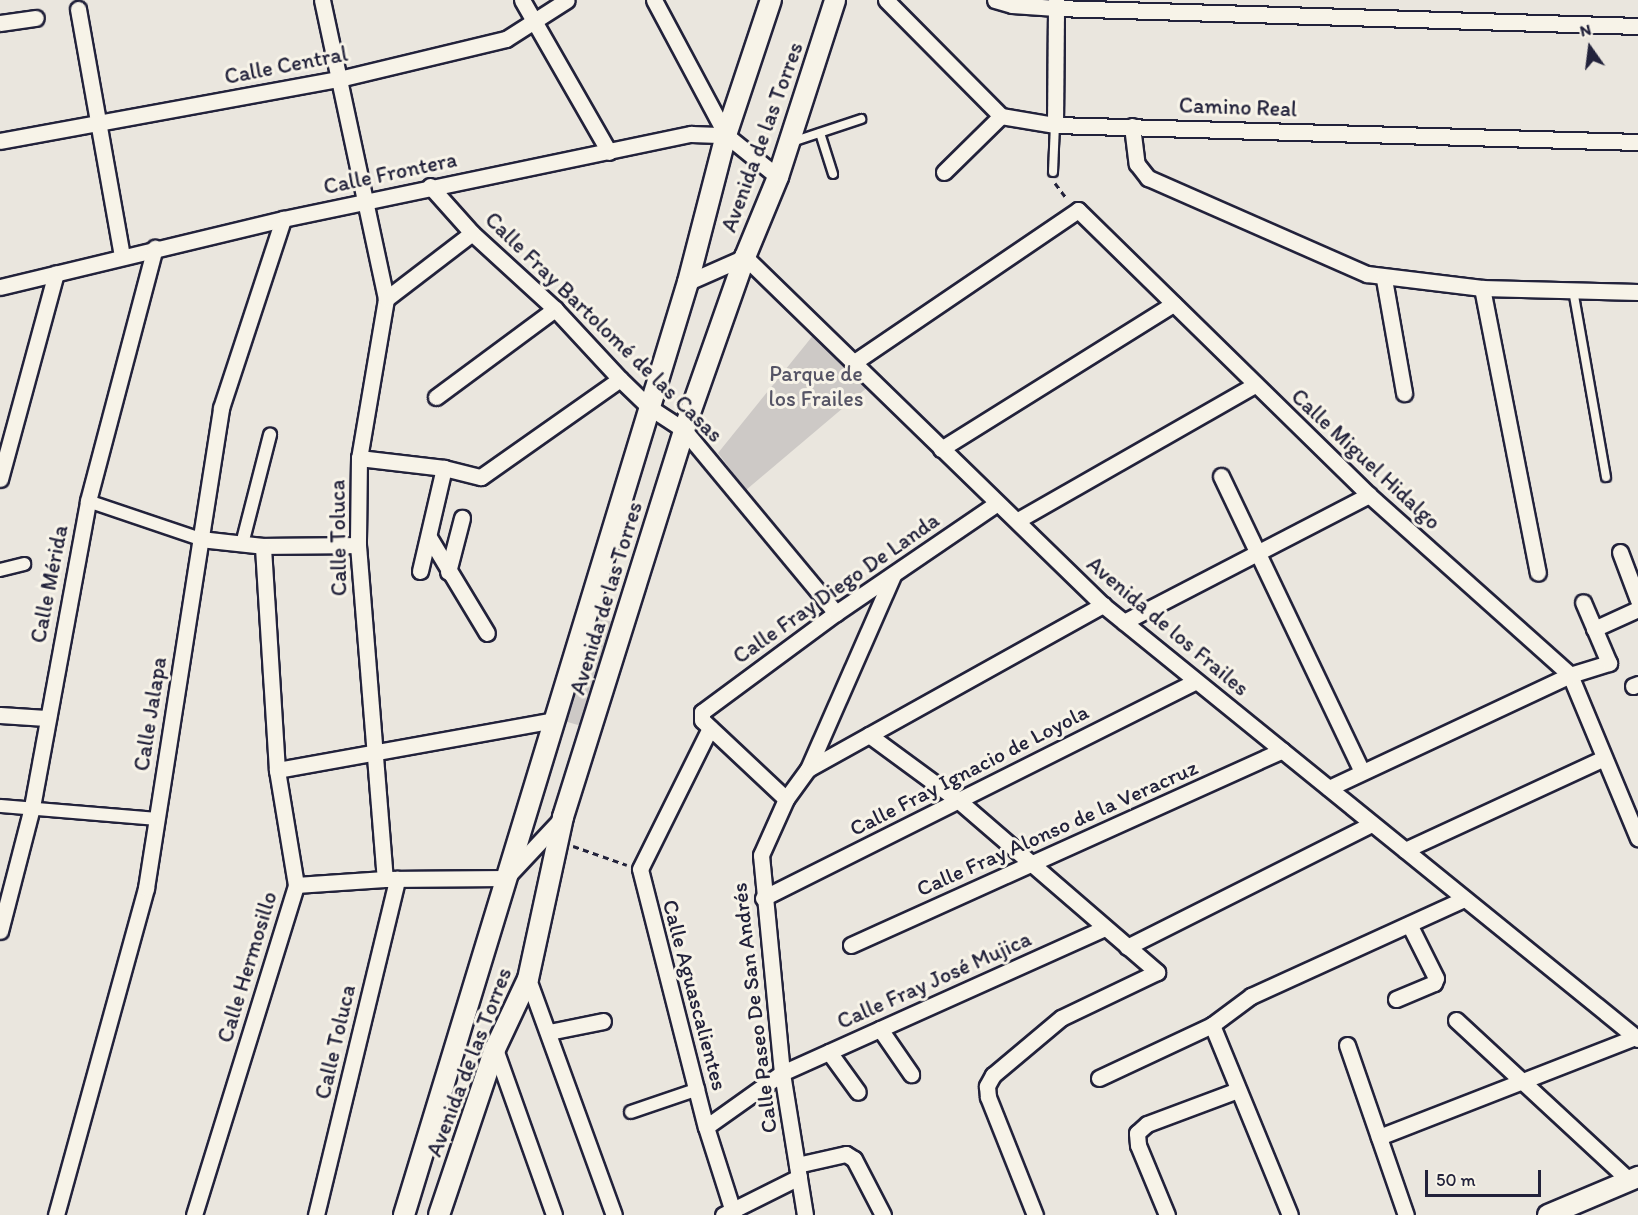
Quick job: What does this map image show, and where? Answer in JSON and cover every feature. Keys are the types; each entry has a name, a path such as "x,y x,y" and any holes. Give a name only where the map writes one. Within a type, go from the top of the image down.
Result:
{"street":[{"name":"Calle Toluca","path":"315,1215 391,879 372,752 358,545 359,458 386,299 322,0"},
{"path":"522,0 609,152"},
{"name":"Calle Central","path":"0,141 339,79 506,39 567,0"},
{"path":"654,0 726,135 778,177"},
{"name":"Avenida de las Torres","path":"404,1215 688,282 726,135 771,0"},
{"name":"Avenida de las Torres","path":"439,1215 495,1049 528,979 562,817 684,430 745,256 778,177 835,0"},
{"path":"886,0 1001,116 944,172"},
{"path":"995,0 1012,5 1056,4 1638,26"},
{"path":"1056,4 1056,126"},
{"path":"78,9 122,256"},
{"path":"0,23 36,18"},
{"name":"Camino Real","path":"1001,116 1056,126 1132,126 1638,142"},
{"path":"1132,126 1137,164 1148,178 1384,279 1482,288 1638,292"},
{"name":"Calle Frontera","path":"0,287 155,248 430,186 691,134 726,135"},
{"name":"Calle Fray Bartolomé de las Casas","path":"430,186 472,233 555,309 620,380 649,407 684,430 836,613"},
{"path":"853,363 1078,210"},
{"name":"Calle Miguel Hidalgo","path":"1078,210 1369,495 1570,675 1638,838"},
{"name":"Calle Jalapa","path":"56,1215 146,888 221,408 283,219"},
{"path":"386,299 472,233"},
{"name":"Calle Mérida","path":"0,931 32,807 46,718 88,501 155,248"},
{"path":"688,282 745,256"},
{"name":"Avenida de los Frailes","path":"745,256 996,504 1018,520 1103,605 1636,1038"},
{"path":"0,479 56,273"},
{"path":"1384,279 1404,393"},
{"path":"1482,288 1538,573"},
{"path":"941,449 1173,304"},
{"path":"436,397 555,309"},
{"path":"359,458 444,468 472,477 489,473 620,380"},
{"path":"1018,520 1255,385"},
{"path":"242,544 270,435"},
{"path":"420,571 444,468"},
{"path":"1221,476 1362,771"},
{"path":"1124,622 1260,555 1369,495"},
{"path":"88,501 200,539 263,546 358,545"},
{"name":"Calle Fray Diego De Landa","path":"710,728 702,720 702,712 836,613 996,504"},
{"path":"448,572 462,518"},
{"path":"429,537 448,572 487,633"},
{"name":"Calle Hermosillo","path":"194,1215 296,885 277,770 263,546"},
{"path":"1620,552 1638,600"},
{"path":"0,570 24,564"},
{"path":"808,769 893,575"},
{"path":"1329,788 1570,675 1609,663 1583,602"},
{"path":"808,769 1103,605"},
{"path":"1594,629 1638,609"},
{"name":"Calle Fray Ignacio de Loyola","path":"763,898 1196,681"},
{"path":"0,715 46,718"},
{"path":"277,770 554,720"},
{"path":"640,869 710,728 786,799"},
{"path":"869,735 959,801 1157,972 1061,1018 993,1075 987,1086 987,1096 1035,1215"},
{"name":"Calle Fray Alonso de la Veracruz","path":"851,945 1033,866 1282,750"},
{"path":"1405,850 1604,758"},
{"name":"Calle Paseo De San Andrés","path":"805,1215 782,1073 763,898 761,855 786,799 808,769"},
{"path":"0,806 157,819"},
{"path":"296,885 391,879 506,878 562,817"},
{"path":"1127,947 1372,824"},
{"name":"Calle Aguascalientes","path":"640,869 729,1213"},
{"path":"1099,1078 1212,1025 1251,996 1464,898"},
{"path":"1396,999 1436,978 1409,924"},
{"name":"Calle Fray José Mujica","path":"706,1127 782,1073 1105,928"},
{"path":"528,979 614,1215"},
{"path":"1456,1020 1634,1179 1548,1215"},
{"path":"549,1032 603,1021"},
{"path":"1212,1025 1290,1215"},
{"path":"880,1029 911,1074"},
{"path":"1379,1137 1636,1038"},
{"path":"1347,1045 1406,1215"},
{"path":"495,1049 554,1215"},
{"path":"829,1052 858,1092"},
{"path":"631,1112 698,1089"},
{"path":"1167,1215 1138,1145 1137,1133 1147,1124 1238,1090"},
{"path":"729,1213 798,1171 846,1154 854,1160 884,1215"}],"lane":[{"path":"788,143 861,119"},
{"path":"1053,172 1056,126"},
{"path":"820,133 833,174"},
{"path":"1573,290 1606,477"}],"path":[{"path":"1053,172 1060,193 1078,210"},
{"path":"558,841 640,869"}],"green space":[{"name":"Parque de los Frailes","path":"815,333 869,386 746,490 718,453"},
{"path":"586,615 628,626 599,731 557,719"}]}
